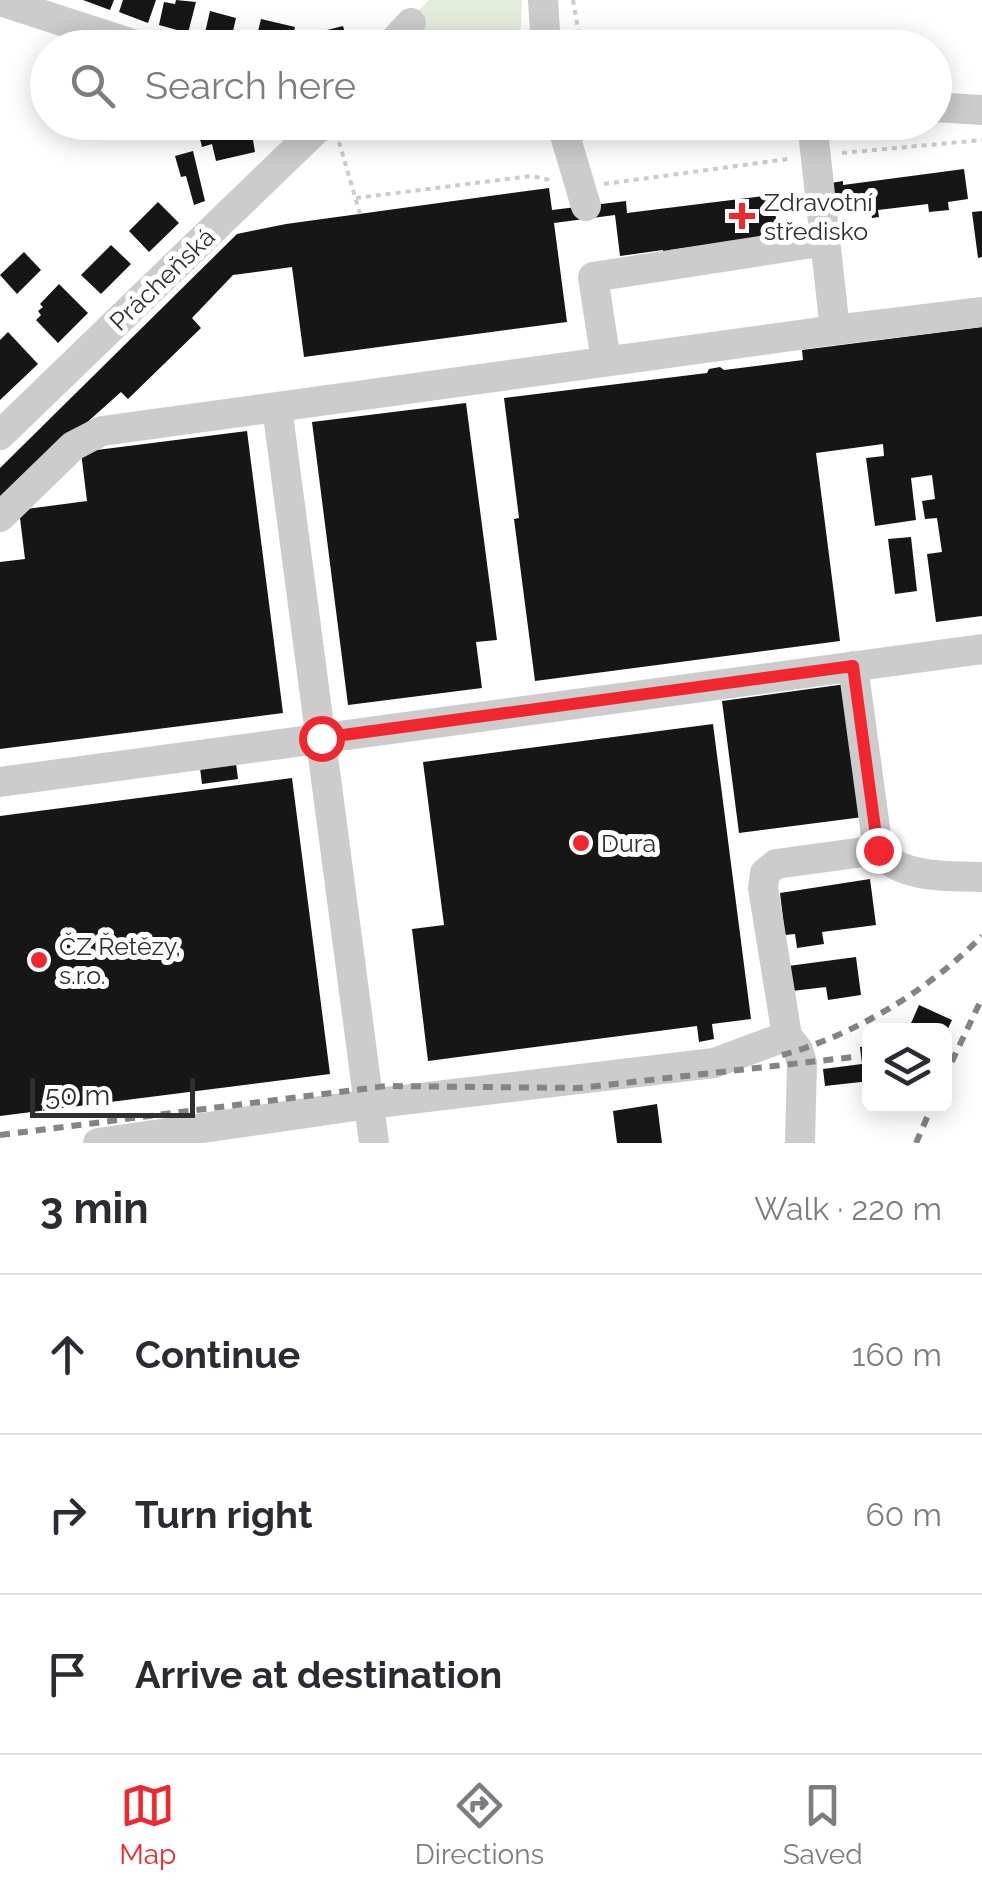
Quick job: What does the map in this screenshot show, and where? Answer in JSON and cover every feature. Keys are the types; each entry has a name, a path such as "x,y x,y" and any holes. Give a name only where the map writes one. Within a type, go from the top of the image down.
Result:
{"street":[{"path":"543,0 545,30"},
{"path":"0,2 88,30"},
{"path":"405,30 411,23"},
{"path":"952,108 982,110"},
{"name":"Prácheňská","path":"0,435 319,140"},
{"path":"566,140 583,196"},
{"path":"814,140 835,330"},
{"path":"606,361 594,276 825,241"},
{"path":"0,517 74,446 102,430 982,312"},
{"path":"277,407 374,1143"},
{"path":"0,782 982,649"},
{"path":"853,666 878,850 885,860 899,867 937,875 982,877"},
{"path":"800,1143 802,1062 787,1036 762,888 765,872 776,864 878,850"},
{"path":"98,1143 369,1104 714,1063 787,1036"}],"path":[{"path":"573,0 578,30"},
{"path":"337,140 344,150 360,214"},
{"path":"356,198 532,176 583,196 816,156 982,140"}],"green space":[{"path":"429,0 522,0 521,30 405,30 411,18"}],"building":[{"path":"83,0 114,0 110,10"},
{"path":"123,0 156,0 148,23 119,12"},
{"path":"176,0 196,2 189,30 159,25 164,2 175,4"},
{"path":"210,11 236,18 233,30 206,30"},
{"path":"261,19 295,27 294,30 258,30"},
{"path":"200,140 253,140 255,152 216,161 212,144 202,147"},
{"path":"193,151 205,201 194,205 186,176 181,177 175,156"},
{"path":"964,169 968,199 948,202 949,210 929,212 928,204 878,210 879,217 872,218 871,212 846,214 844,193 832,195 831,183 843,181 843,185"},
{"path":"549,188 552,210 626,201 627,213 773,195 778,235 670,250 671,255 663,256 663,250 620,256 615,215 554,223 567,322 304,357 292,267 233,275 192,318 201,328 128,399 121,392 0,500 0,468 237,234"},
{"path":"158,202 179,223 149,252 129,231"},
{"path":"982,211 982,257 978,258 972,212"},
{"path":"111,245 131,264 101,294 81,275"},
{"path":"24,252 41,270 17,294 0,275"},
{"path":"59,284 88,313 58,343 36,320 43,307 40,304"},
{"path":"982,327 982,616 936,622 927,554 942,552 937,518 925,519 922,501 935,499 932,475 911,478 916,520 875,526 866,458 884,456 883,444 816,453 840,641 535,681 514,519 519,518 504,398 707,373 720,367 724,370 803,360 802,350"},
{"path":"8,332 38,364 0,400 0,340"},
{"path":"466,403 497,640 476,642 482,688 348,705 312,422"},
{"path":"247,431 283,713 0,749 0,562 25,559 19,510 87,501 81,452"},
{"path":"911,537 917,591 895,594 888,539"},
{"path":"846,684 863,817 739,833 722,701"},
{"name":"Dura","path":"713,724 751,1019 712,1024 714,1039 699,1042 697,1026 428,1061 412,929 444,925 423,762"},
{"path":"236,763 238,779 202,784 200,768"},
{"path":"292,778 330,1074 0,1116 0,816"},
{"path":"870,879 876,925 822,932 824,944 797,948 795,934 785,935 780,893"},
{"path":"856,957 861,995 828,1000 826,987 792,991 788,966"},
{"path":"919,1005 952,1020 951,1023 911,1023"},
{"path":"862,1064 862,1082 825,1086 823,1069"},
{"path":"657,1104 662,1143 617,1143 613,1111"}],"railway":[{"path":"782,1055 837,1036 890,1008 939,975 982,936"},
{"path":"952,1061 982,998"},
{"path":"0,1135 386,1086 579,1088 854,1057"},
{"path":"916,1143 929,1113"}],"place":[{"name":"Zdravotní středisko","path":"742,216"},
{"name":"Dura","path":"581,843"},
{"name":"ČZ Řetězy, s.r.o.","path":"39,960"}],"route":[{"path":"321,738 853,666 878,850"}]}
